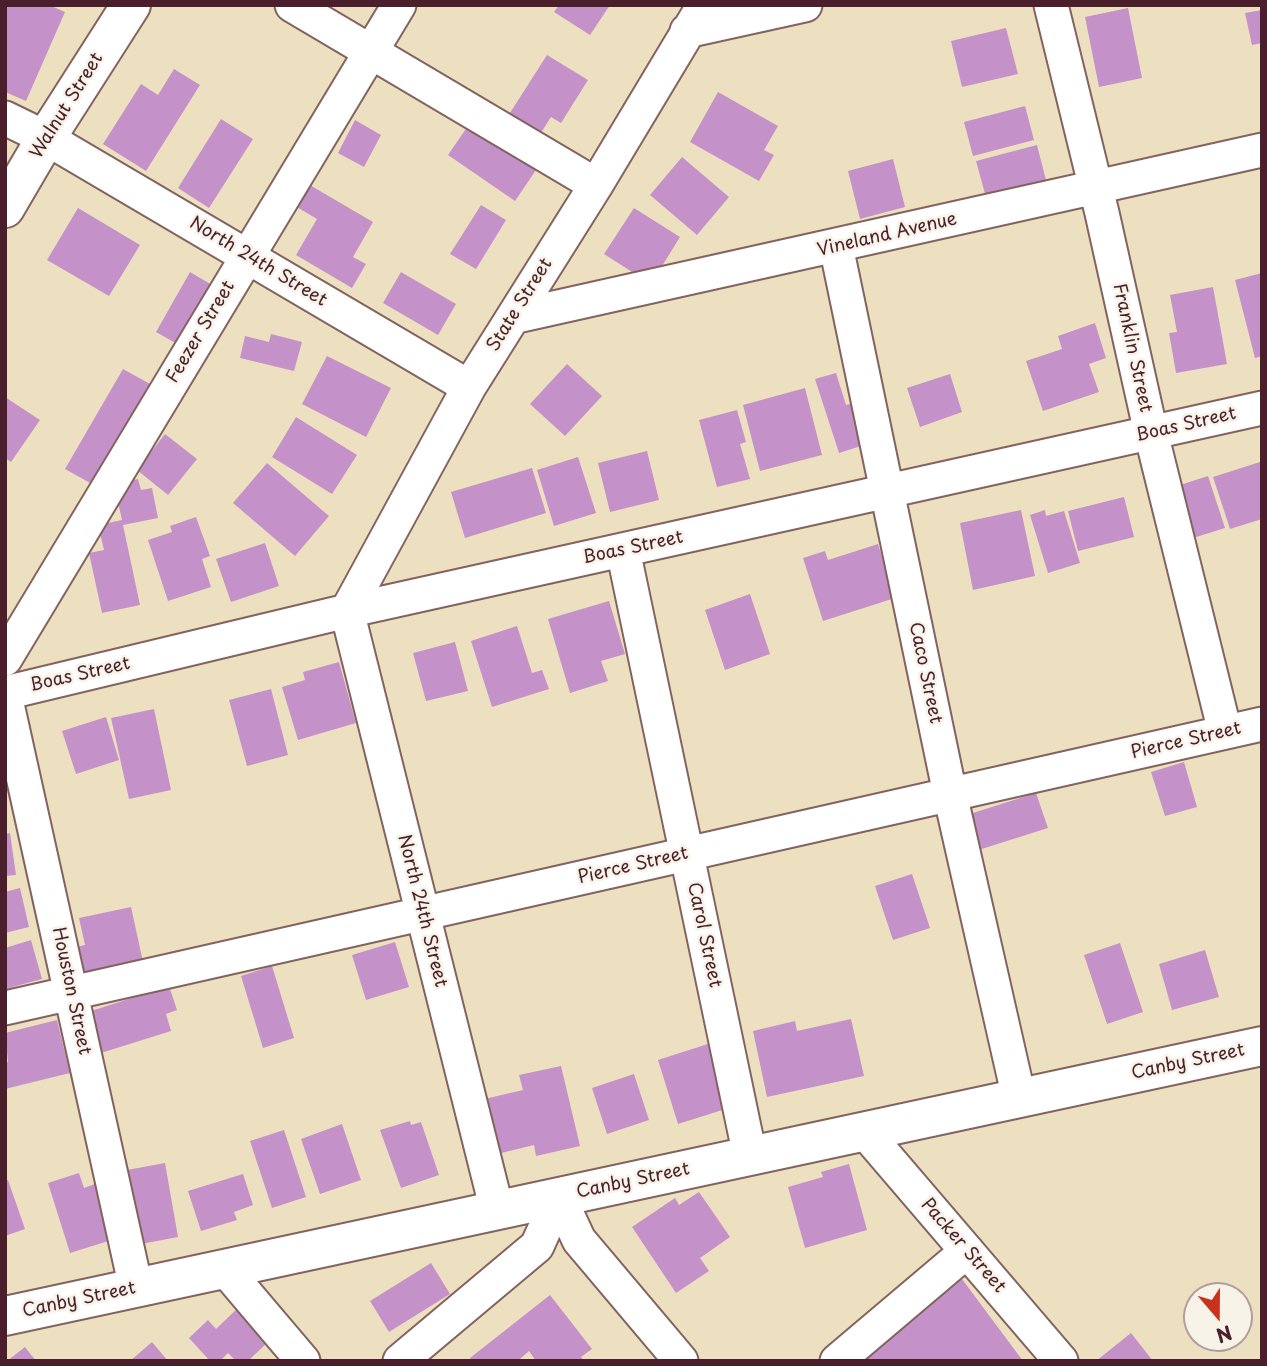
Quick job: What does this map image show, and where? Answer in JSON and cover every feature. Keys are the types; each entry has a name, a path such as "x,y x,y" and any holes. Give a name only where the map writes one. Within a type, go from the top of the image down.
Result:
{"main road":[{"name":"Walnut Street","path":"5,208 131,5"},
{"name":"Canby Street","path":"5,1316 1262,1046"}],"street":[{"path":"292,5 596,185"},
{"name":"Feezer Street","path":"5,659 399,5"},
{"path":"695,18 805,5"},
{"name":"Franklin Street","path":"1051,5 1096,188 1151,433 1225,732"},
{"name":"State Street","path":"347,611 469,387 596,185 695,18"},
{"name":"North 24th Street","path":"5,118 46,138 469,387"},
{"name":"Vineland Avenue","path":"513,317 1262,150"},
{"name":"Caco Street","path":"836,246 950,794 1019,1098"},
{"name":"Boas Street","path":"5,694 347,611 1262,408"},
{"name":"Carol Street","path":"623,550 750,1156"},
{"name":"North 24th Street","path":"347,611 497,1210"},
{"name":"Houston Street","path":"5,694 10,743 71,993 136,1288"},
{"name":"Pierce Street","path":"5,1008 1262,724"},
{"name":"Packer Street","path":"865,1132 1061,1361"},
{"path":"400,1361 537,1246 559,1197"},
{"path":"559,1197 579,1240 681,1361"},
{"path":"837,1361 967,1251"},
{"path":"225,1269 303,1361"}],"building":[{"path":"5,5 49,5 65,12 26,101 5,92"},
{"path":"559,5 610,5 590,35 554,12"},
{"path":"1128,8 1142,78 1099,87 1085,17"},
{"path":"1262,10 1262,43 1252,45 1245,13"},
{"path":"1006,28 1018,74 962,87 951,41"},
{"path":"547,55 588,80 561,123 551,117 539,136 508,116"},
{"path":"174,69 200,85 146,171 103,144 141,84 158,95"},
{"path":"718,92 778,126 764,150 774,155 759,181 690,142"},
{"path":"1025,106 1034,140 973,156 964,122"},
{"path":"221,119 253,139 209,208 178,188"},
{"path":"355,120 381,135 364,167 338,153"},
{"path":"470,123 536,170 515,201 448,155"},
{"path":"1037,145 1047,184 987,201 976,161"},
{"path":"682,157 729,197 697,235 650,195"},
{"path":"893,159 905,207 860,219 848,171"},
{"path":"308,184 373,222 353,257 366,264 352,288 296,255 317,219 295,206"},
{"path":"481,205 506,220 476,269 450,254"},
{"path":"78,208 140,245 109,296 47,260"},
{"path":"634,208 680,237 651,284 604,254"},
{"path":"190,272 212,285 179,345 156,332"},
{"path":"401,272 456,304 438,335 383,303"},
{"path":"1262,273 1262,356 1255,358 1235,280"},
{"path":"1213,287 1227,364 1176,373 1169,333 1177,332 1170,295"},
{"path":"1095,323 1106,358 1089,364 1099,392 1043,411 1026,361 1062,349 1058,336"},
{"path":"271,334 302,342 294,371 240,358 245,336 269,342"},
{"path":"327,356 391,388 366,437 302,404"},
{"path":"567,364 602,396 565,436 530,404"},
{"path":"123,369 150,384 92,484 65,469"},
{"path":"836,373 846,405 861,401 864,445 839,453 815,379"},
{"path":"950,374 962,412 920,427 907,388"},
{"path":"805,388 822,455 760,471 743,405"},
{"path":"5,397 40,420 11,462 5,458"},
{"path":"737,410 746,442 740,444 750,479 717,487 699,420"},
{"path":"296,417 357,455 332,494 272,457"},
{"path":"165,434 197,459 168,495 137,470"},
{"path":"647,451 659,500 610,512 598,463"},
{"path":"578,457 596,513 554,526 537,470"},
{"path":"1260,462 1262,519 1230,529 1213,477"},
{"path":"267,463 329,516 295,556 233,503"},
{"path":"532,468 546,513 465,538 451,492"},
{"path":"1208,476 1225,528 1193,538 1168,489"},
{"path":"138,479 141,490 152,488 158,518 123,525 140,605 102,613 89,553 104,550 98,525 122,520 114,485"},
{"path":"1124,497 1134,537 1078,551 1068,511"},
{"path":"1021,510 1035,576 973,590 960,523"},
{"path":"1045,510 1046,516 1064,511 1080,563 1048,573 1030,515"},
{"path":"196,517 210,556 202,559 211,587 168,601 148,540 172,532 170,526"},
{"path":"265,543 279,586 231,602 216,559"},
{"path":"878,544 895,598 823,621 803,558 825,551 828,560"},
{"path":"750,594 770,654 725,670 705,610"},
{"path":"609,601 625,654 601,661 608,681 570,693 548,619"},
{"path":"517,626 532,673 542,670 549,689 492,707 471,641"},
{"path":"455,642 468,691 426,701 413,653"},
{"path":"339,662 356,723 298,740 282,687 305,680 303,672"},
{"path":"271,689 288,755 247,766 229,700"},
{"path":"154,709 171,790 129,799 111,718"},
{"path":"106,717 119,760 76,774 62,731"},
{"path":"1184,762 1197,807 1165,816 1151,772"},
{"path":"1036,793 1048,828 969,853 957,818"},
{"path":"10,833 16,875 5,876 5,834"},
{"path":"912,874 930,928 893,940 875,886"},
{"path":"20,888 29,927 5,933 5,892"},
{"path":"131,907 143,962 78,976 72,948 85,945 79,918"},
{"path":"31,940 42,979 5,989 5,948"},
{"path":"395,942 409,987 366,1000 352,955"},
{"path":"1120,943 1143,1012 1107,1024 1084,955"},
{"path":"1205,950 1219,997 1172,1010 1159,964"},
{"path":"272,966 294,1038 263,1048 241,976"},
{"path":"169,986 177,1010 166,1014 171,1031 101,1053 88,1012"},
{"path":"851,1019 864,1076 767,1097 753,1031 795,1021 797,1031"},
{"path":"57,1020 70,1073 5,1089 5,1063 8,1062 5,1033"},
{"path":"714,1042 735,1106 678,1124 658,1060"},
{"path":"561,1066 580,1146 536,1156 534,1145 489,1156 476,1101 523,1090 519,1075"},
{"path":"634,1074 649,1120 607,1134 592,1088"},
{"path":"410,1121 411,1125 421,1122 439,1175 401,1188 380,1130"},
{"path":"342,1124 361,1180 320,1194 301,1139"},
{"path":"284,1130 306,1197 272,1208 250,1141"},
{"path":"165,1163 178,1237 141,1244 127,1170"},
{"path":"849,1164 867,1230 805,1248 788,1187 823,1177 821,1172"},
{"path":"79,1173 84,1188 100,1182 118,1238 70,1253 48,1183"},
{"path":"243,1174 253,1205 234,1212 237,1220 201,1231 188,1191"},
{"path":"8,1180 25,1229 5,1236 5,1181"},
{"path":"699,1192 730,1237 700,1258 709,1271 676,1293 632,1227 675,1198 679,1205"},
{"path":"431,1263 450,1294 389,1332 370,1301"},
{"path":"962,1279 1023,1361 853,1361"},
{"path":"550,1295 592,1349 581,1357 584,1361 536,1361 529,1351 521,1361 472,1361 470,1358"},
{"path":"239,1307 270,1340 248,1361 236,1361 228,1353 220,1361 210,1361 189,1338 208,1320 216,1329"},
{"path":"1131,1333 1153,1361 1096,1361"},
{"path":"152,1342 168,1361 130,1361"},
{"path":"25,1347 36,1361 7,1361"}]}
